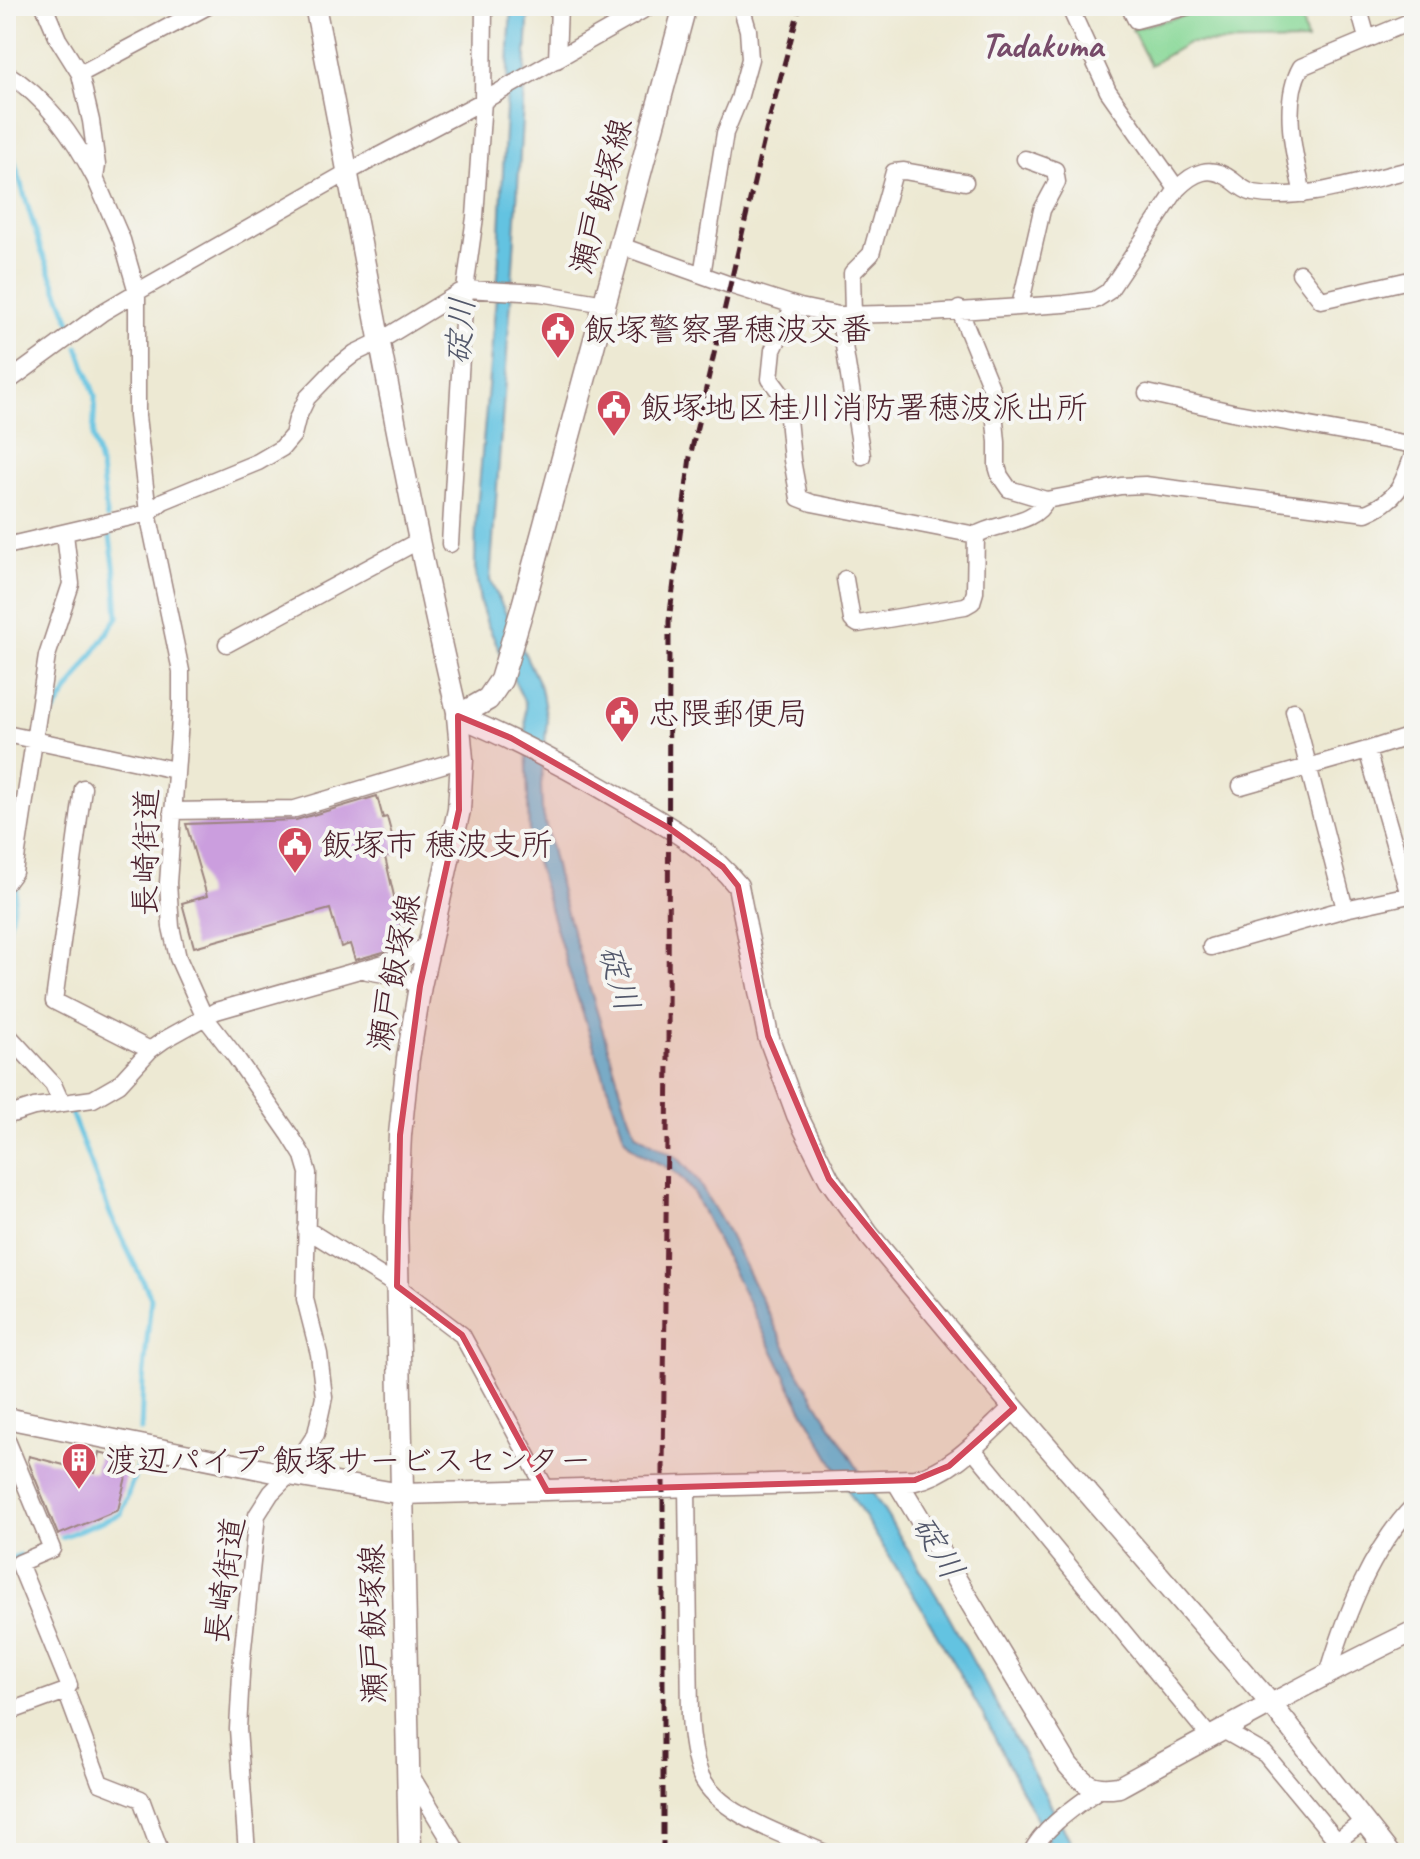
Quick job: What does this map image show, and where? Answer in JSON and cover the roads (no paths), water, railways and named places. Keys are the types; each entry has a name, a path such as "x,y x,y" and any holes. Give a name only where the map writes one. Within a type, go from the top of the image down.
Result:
{"main road":[{"name":"瀬戸飯塚線","path":"410,1853 396,1217 400,1135 420,986 459,810 462,759 458,716 488,699 501,680 685,6"}],"street":[{"name":"長崎街道","path":"44,6 58,39 80,74 91,121 97,165 95,178 122,240 137,292 137,416 148,513 181,671 168,883 171,927 178,958 204,1016 303,1156 308,1173 305,1299 319,1354 324,1397 316,1434 257,1515 238,1729 247,1853"},
{"path":"80,74 208,6"},
{"path":"315,6 378,342 458,716 511,738 572,771 669,828 723,867 738,886 768,1036 797,1115 829,1179 869,1235 1014,1408 1272,1705 1389,1853"},
{"path":"450,544 468,288 486,100 484,6"},
{"path":"553,62 559,6"},
{"path":"6,383 103,312 137,292 650,6"},
{"path":"702,275 725,133 750,59 748,30 741,6"},
{"path":"1069,6 1108,91 1177,189"},
{"path":"1129,6 1136,20 1189,6"},
{"path":"1358,6 1367,38"},
{"path":"1303,194 1294,159 1293,81 1301,67 1414,20"},
{"path":"6,73 38,95 76,141 95,178"},
{"path":"1020,306 1042,210 1057,182 1055,170 1025,159"},
{"path":"621,246 794,305 846,315 929,313 1095,300 1109,291 1177,189 1190,176 1207,171 1228,177 1251,193 1303,194 1414,169"},
{"path":"862,456 846,315 852,273 871,254 894,172 965,182"},
{"path":"1300,273 1321,300 1414,279"},
{"path":"6,546 148,513 163,501 258,462 282,448 293,435 307,398 355,353 468,288 540,293 605,304"},
{"path":"794,305 773,350 770,379 785,399 799,498 976,535 1031,516 1041,510 1046,500"},
{"path":"959,309 992,390 997,466 1009,489 1046,500 1121,486 1145,485 1366,513 1384,506 1399,491 1414,452"},
{"path":"1147,393 1232,412 1414,445"},
{"path":"6,883 14,872 47,656 71,584 65,534"},
{"path":"845,579 852,620 858,624 965,606 972,602 975,592 976,535"},
{"path":"226,644 420,540"},
{"path":"1294,711 1345,909"},
{"path":"6,734 175,770"},
{"path":"1241,786 1414,735"},
{"path":"1211,947 1345,909 1412,894 1367,750"},
{"path":"172,811 295,809 462,759"},
{"path":"83,788 54,1001 150,1050"},
{"path":"6,1116 34,1107 93,1099 104,1094 119,1084 150,1050 204,1016 412,955 430,942"},
{"path":"361,970 402,977 420,986"},
{"path":"6,1033 53,1084 61,1102"},
{"path":"306,1229 397,1286 462,1335 547,1491"},
{"path":"6,1418 289,1475 402,1494 870,1482 930,1477 949,1466 1014,1408"},
{"path":"6,1438 52,1549 19,1563 69,1685 66,1691 6,1713"},
{"path":"971,1447 1217,1734 1265,1754 1342,1847 1364,1821"},
{"path":"897,1481 1068,1765 1081,1780 1098,1790"},
{"path":"687,1487 690,1715 692,1748 702,1778 717,1798 735,1811 825,1853"},
{"path":"1329,1671 1342,1627 1375,1559 1414,1505"},
{"path":"1033,1848 1070,1811 1098,1790 1119,1787 1329,1671 1414,1631"},
{"path":"66,1691 100,1783 141,1799 161,1853"},
{"path":"409,1773 458,1853"}],"water":[{"path":"511,6 529,6 490,580 541,688 547,720 542,809 562,897 627,1110 636,1134 678,1158 696,1178 725,1227 799,1374 943,1606 1077,1853 1054,1853 981,1711 801,1407 694,1194 676,1173 641,1154 625,1139 571,978 529,833 525,703 487,624 475,568 476,521 498,275"}],"waterway":[{"path":"6,134 41,250 73,329"},
{"path":"78,347 95,396 93,438 101,468 107,518"},
{"path":"42,729 118,617 110,537"},
{"path":"6,942 18,877"},
{"path":"68,1105 111,1216 151,1298 141,1430"},
{"path":"62,1537 121,1514 140,1460"},
{"path":"6,1560 20,1555"}],"railway":[{"path":"663,1853 669,621 690,457 766,131 800,6"}],"place":[{"name":"飯塚警察署穂波交番","path":"558,360"},
{"name":"飯塚地区桂川消防署穂波派出所","path":"614,438"},
{"name":"忠隈郵便局","path":"622,744"},
{"name":"飯塚市 穂波支所","path":"295,875"},
{"name":"渡辺パイプ 飯塚サービスセンター","path":"79,1491"}],"district":[{"name":"Tadakuma","path":"1042,45"}],"water label":[{"name":"碇川","path":"460,331"},
{"name":"碇川","path":"619,978"},
{"name":"碇川","path":"938,1547"}]}
